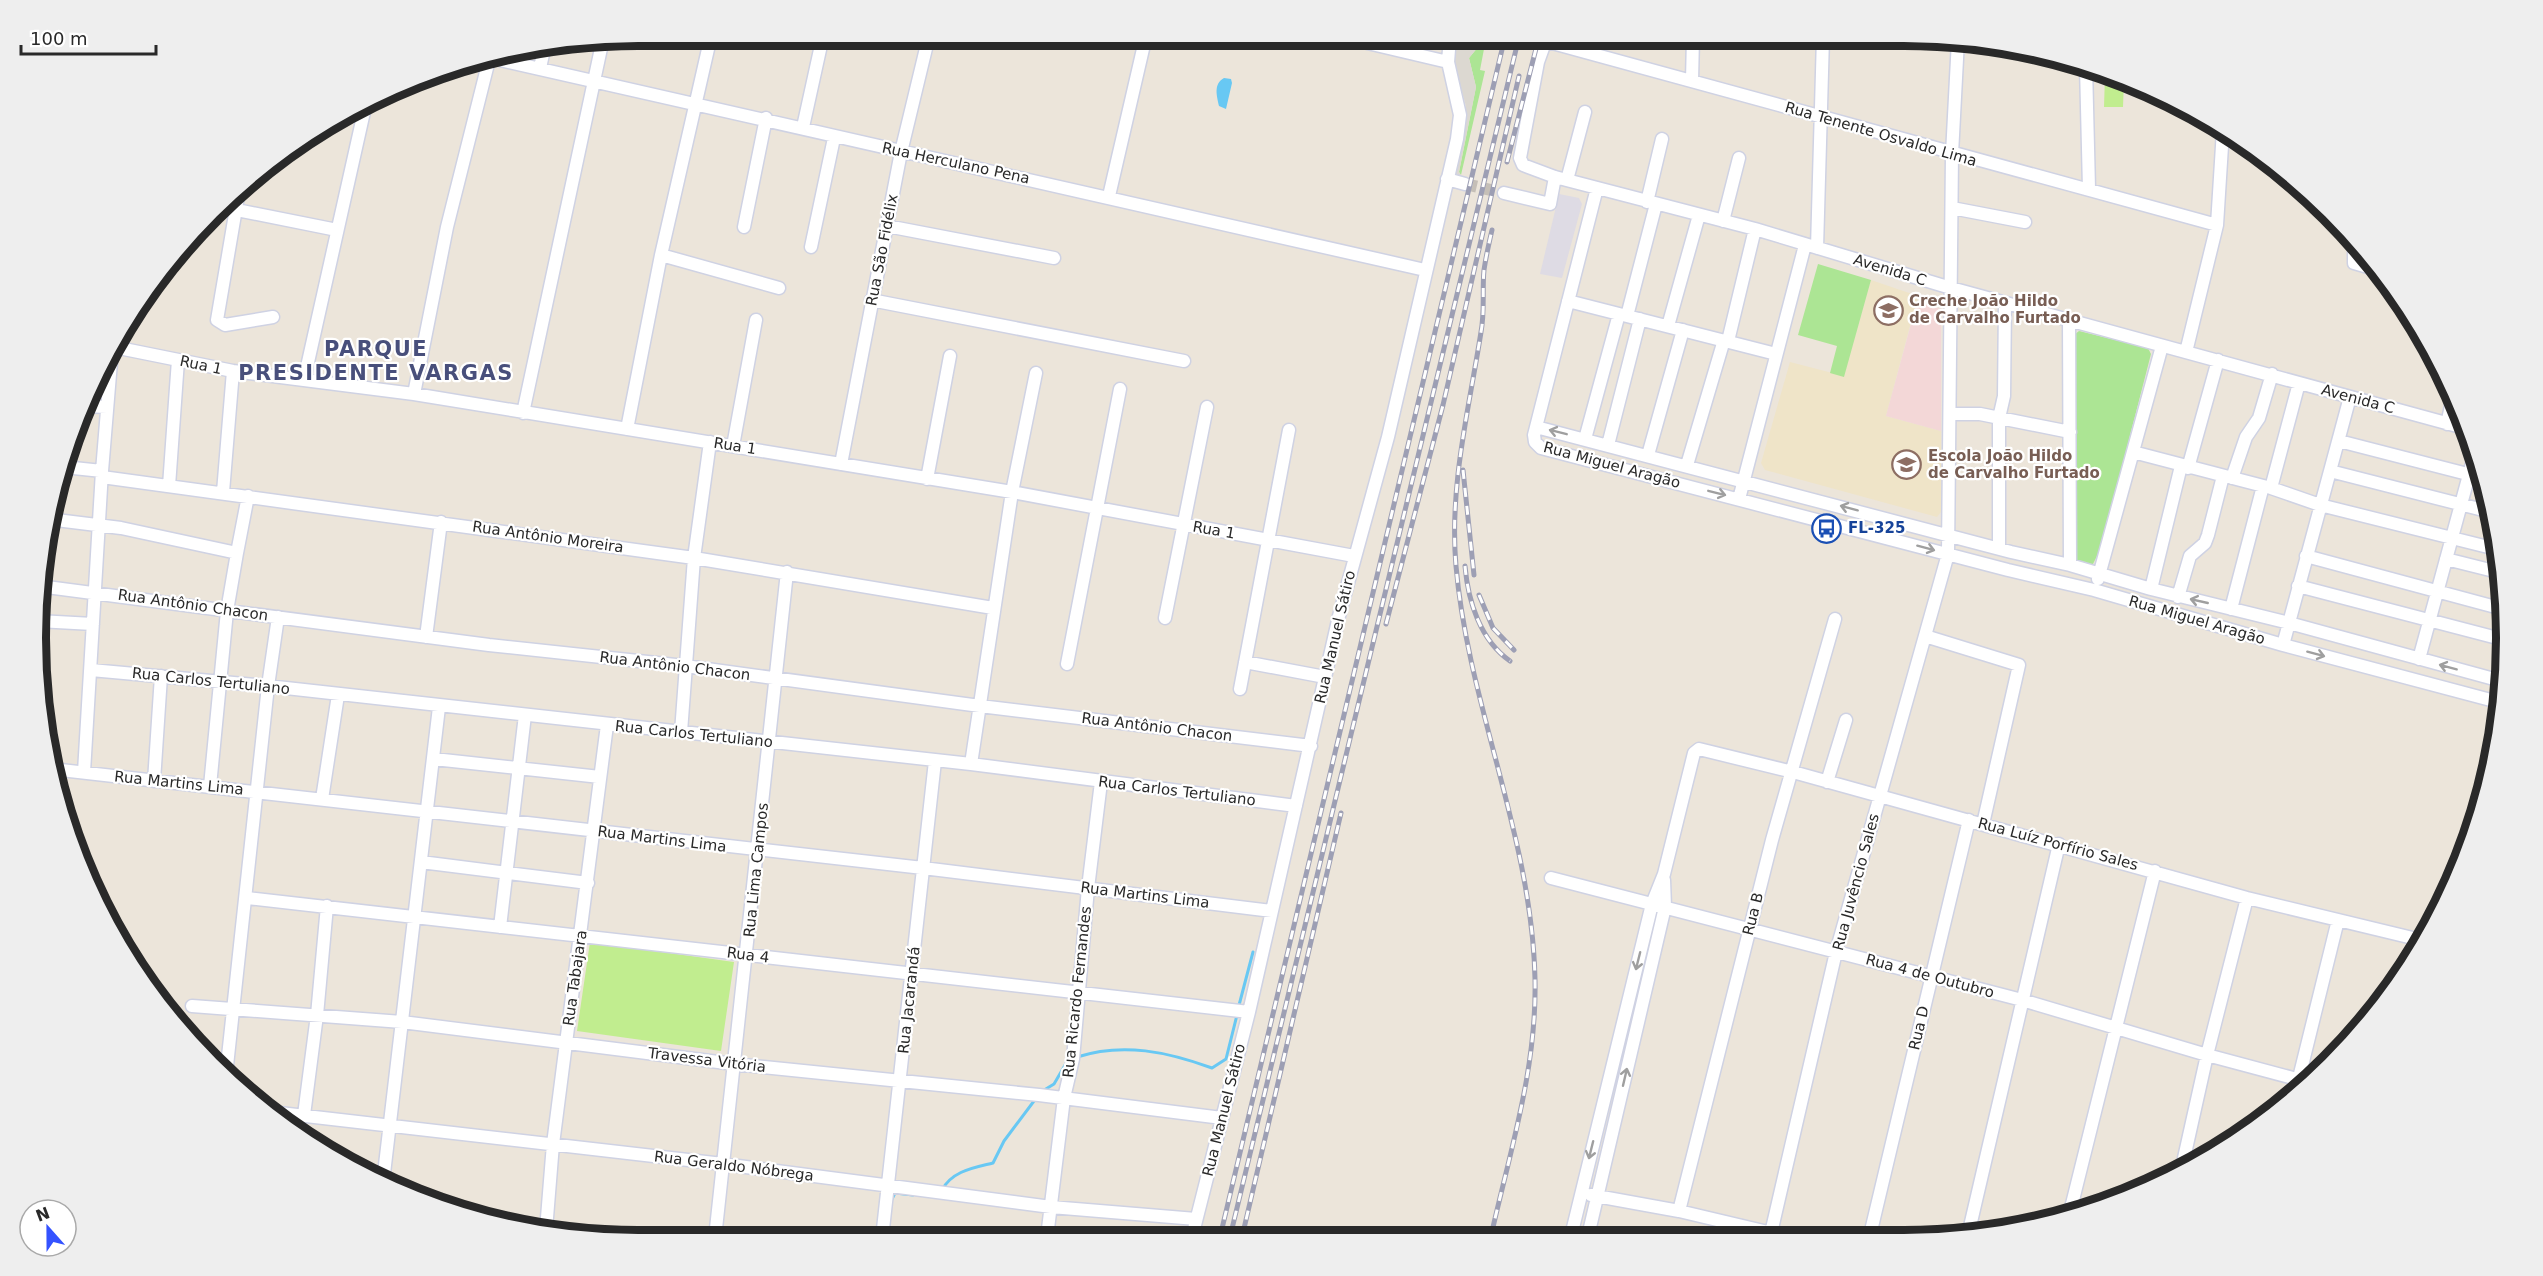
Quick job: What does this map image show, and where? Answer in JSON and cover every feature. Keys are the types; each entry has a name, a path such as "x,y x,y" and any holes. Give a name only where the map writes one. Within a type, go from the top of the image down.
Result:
{"street":[{"path":"627,429 661,255 709,46"},
{"path":"803,128 821,46"},
{"name":"Rua São Fidélix","path":"841,464 901,152 927,46"},
{"path":"1109,196 1144,46"},
{"path":"1380,46 1448,62"},
{"name":"Rua Manuel Sátiro","path":"1194,1230 1249,1012 1354,556 1388,437 1460,116 1448,62 1449,46"},
{"name":"Avenida C","path":"1544,46 1536,72 1521,163 1561,179 1755,229 1951,288 2457,426"},
{"name":"Rua Tenente Osvaldo Lima","path":"1570,46 1952,154 2217,225"},
{"path":"1692,81 1693,46"},
{"path":"1739,499 1776,354 1811,247 1823,46"},
{"path":"524,413 601,48"},
{"name":"Rua Juvêncio Sales","path":"1776,1230 1836,952 1948,554 1952,154 1958,49"},
{"path":"540,68 543,55"},
{"name":"Rua Herculano Pena","path":"509,61 766,118 834,138 1109,196 1425,270"},
{"path":"414,394 447,226 487,67"},
{"path":"2086,75 2089,189"},
{"path":"1504,194 1550,204 1585,112"},
{"path":"304,380 363,114"},
{"path":"744,227 766,118"},
{"path":"811,247 834,138"},
{"path":"1585,439 1623,315 1651,203 1662,139"},
{"path":"2186,352 2217,225 2222,139"},
{"path":"1723,222 1739,158"},
{"path":"1446,179 1465,184"},
{"path":"1536,427 1597,188"},
{"path":"236,205 217,320 225,325 273,317"},
{"path":"1952,208 2025,222"},
{"path":"232,209 337,230"},
{"path":"1668,326 1699,215"},
{"path":"887,226 1054,258"},
{"path":"1673,483 1726,341 1755,229"},
{"path":"2354,253 2354,263 2364,266"},
{"path":"661,255 779,288"},
{"path":"871,300 1184,361"},
{"path":"1568,301 1776,354"},
{"path":"1998,546 1999,418 2004,396 2005,303"},
{"path":"1608,445 1640,319"},
{"path":"733,446 756,320"},
{"path":"2069,320 2070,565"},
{"path":"1648,455 1683,330"},
{"path":"2094,590 2162,346"},
{"name":"Rua 1","path":"121,350 233,371 414,394 1012,492 1354,556"},
{"path":"927,479 950,356"},
{"path":"169,486 178,360"},
{"path":"2151,590 2218,360"},
{"path":"84,772 102,474 111,369"},
{"path":"224,492 233,371"},
{"path":"971,764 1012,492 1036,373"},
{"path":"2178,597 2190,556 2205,543 2227,477 2246,437 2259,418 2272,374"},
{"path":"2231,609 2299,383"},
{"path":"1067,664 1120,389"},
{"path":"2283,645 2350,397"},
{"path":"94,406 107,407"},
{"path":"1165,618 1207,407"},
{"path":"2447,424 2450,410"},
{"path":"1951,414 1980,414 2070,432"},
{"name":"Rua Miguel Aragão","path":"2493,700 2283,645 2094,590 2008,570 1546,450 1535,442 1536,427 1998,546 2011,552 2100,573 2151,590 2289,623 2495,679"},
{"path":"1240,689 1289,430"},
{"path":"2339,441 2473,476"},
{"path":"681,732 694,558 710,442"},
{"path":"2133,452 2267,487 2320,505 2489,547"},
{"name":"Rua Antônio Moreira","path":"72,468 169,486 694,558 993,608"},
{"path":"2418,659 2471,468"},
{"path":"2330,471 2482,510"},
{"path":"210,786 227,610 248,496"},
{"path":"59,520 100,525 237,554"},
{"path":"1893,539 1898,520"},
{"path":"426,637 441,522"},
{"path":"2008,570 2011,552"},
{"path":"2306,556 2495,607"},
{"path":"2446,560 2492,571"},
{"name":"Rua Lima Campos","path":"716,1230 748,955 787,573"},
{"path":"2298,586 2496,638"},
{"name":"Rua Antônio Chacon","path":"49,587 426,637 685,666 980,706 1311,746"},
{"path":"227,1063 268,686 278,617"},
{"name":"Rua B","path":"1679,1211 1750,929 1835,619"},
{"path":"47,621 93,624"},
{"path":"1925,636 2019,665 1983,824"},
{"path":"1245,662 1325,677"},
{"name":"Rua Carlos Tertuliano","path":"91,670 268,686 439,707 971,764 1296,806"},
{"path":"154,781 161,676"},
{"path":"322,799 338,695"},
{"path":"384,1172 439,707"},
{"path":"500,927 525,716"},
{"path":"1827,782 1846,720"},
{"name":"Rua Tabajara","path":"547,1222 553,1144 607,725"},
{"name":"Rua Luíz Porfírio Sales","path":"1659,906 1664,874 1696,751 1703,749 2059,844 2247,898 2414,938"},
{"path":"434,759 518,770 600,777"},
{"name":"Rua Jacarandá","path":"883,1230 935,761"},
{"name":"Rua Martins Lima","path":"62,770 923,868 1272,911"},
{"name":"Rua Ricardo Fernandes","path":"1048,1230 1064,1098 1072,1059 1088,888 1101,782"},
{"name":"Rua D","path":"1871,1230 1969,820"},
{"path":"1970,1225 2059,844"},
{"path":"421,862 588,883"},
{"path":"2072,1205 2155,871"},
{"name":"Rua 4 de Outubro","path":"1551,878 2022,1000 2207,1055 2299,1079"},
{"name":"Rua 4","path":"247,898 581,934 1249,1012"},
{"path":"2184,1160 2207,1055 2247,898"},
{"path":"304,1115 317,1015 327,906"},
{"path":"1572,1230 1619,1036 1659,906"},
{"path":"1589,1230 1634,1040 1659,906"},
{"path":"2304,1074 2338,920"},
{"name":"Travessa Vitória","path":"192,1005 402,1022 734,1064 1064,1098 1222,1118"},
{"path":"1619,1036 1634,1040"},
{"name":"Rua Geraldo Nóbrega","path":"287,1113 723,1164 1051,1206 1196,1219"},
{"path":"1581,1194 1598,1195 1679,1211 1758,1230"}],"shaded area":[{"path":"1455,46 1478,46 1469,58 1476,87 1459,172 1462,177 1455,174 1464,138 1466,106 1454,63"},
{"path":"1559,194 1579,198 1582,204 1562,278 1540,274"},
{"path":"1871,280 1918,296 1886,416 1941,431 1941,512 1937,517 1765,470 1761,463 1790,362 1844,376"},
{"path":"1917,302 1941,309 1941,431 1886,416"}],"green space":[{"path":"1478,47 1484,49 1480,70 1485,71 1461,175 1459,172 1476,87 1469,58"},
{"path":"2105,82 2124,89 2123,107 2104,107"},
{"path":"1818,264 1871,280 1844,377 1830,373 1837,346 1798,335"},
{"path":"2079,331 2148,348 2151,354 2101,548 2092,566 2080,566 2076,560 2074,335"},
{"path":"590,942 734,962 721,1051 577,1031"}],"water":[{"path":"1224,78 1231,79 1232,83 1226,109 1219,106 1217,94 1218,84"}],"waterway":[{"path":"1238,1009 1253,952"},
{"path":"1077,1057 1111,1050 1145,1051 1179,1057 1212,1068 1226,1059 1237,1015"},
{"path":"1041,1092 1054,1084 1068,1060"},
{"path":"942,1190 957,1174 993,1163 1004,1141 1037,1097"},
{"path":"891,1201 895,1193 913,1195"}],"tunnel":[{"path":"1465,184 1504,193"}],"railway":[{"path":"1222,1230 1503,46"},
{"path":"1232,1230 1517,46"},
{"path":"1507,162 1537,46"},
{"path":"1386,624 1443,405 1519,76"},
{"path":"1492,230 1484,270 1482,324 1461,448 1455,507 1456,566 1473,669 1523,874 1531,926 1535,979 1532,1045 1527,1077 1492,1230"},
{"path":"1463,470 1474,575"},
{"path":"1465,566 1469,593 1477,619 1491,642 1510,661"},
{"path":"1479,595 1493,628 1514,650"},
{"path":"1244,1230 1341,813"}],"place":[{"name":"Creche João Hildo de Carvalho Furtado","path":"1888,310"},
{"name":"Escola João Hildo de Carvalho Furtado","path":"1907,465"},
{"name":"FL-325","path":"1827,528"}],"district":[{"name":"PARQUE PRESIDENTE VARGAS","path":"376,361"}]}
